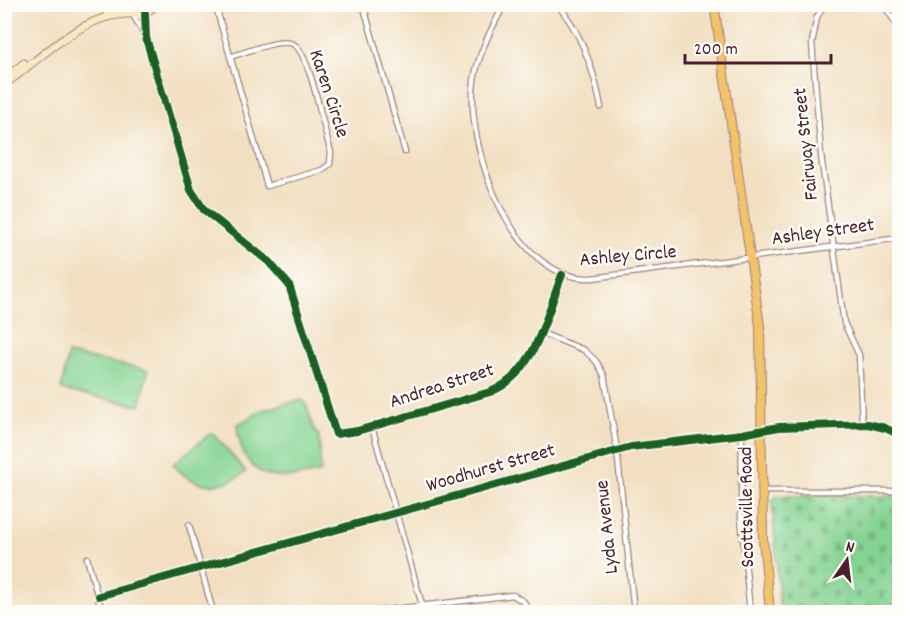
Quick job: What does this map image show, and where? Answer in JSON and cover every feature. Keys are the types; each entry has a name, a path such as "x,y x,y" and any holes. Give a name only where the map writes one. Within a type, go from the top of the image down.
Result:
{"main road":[{"name":"Scottsville Road","path":"714,4 761,341 764,558 770,612"}],"street":[{"path":"4,79 65,33 128,4 146,38"},
{"path":"4,85 49,49 78,31 115,15 141,16 145,9 158,4"},
{"name":"Karen Circle","path":"215,4 230,57 267,186 322,170 330,164 331,152 307,64 298,47 287,43 275,44 230,57"},
{"path":"363,4 405,152"},
{"name":"Ashley Circle","path":"505,4 476,68 473,100 476,126 494,193 503,215 541,262 562,275 592,278 751,258"},
{"path":"557,4 583,44 597,84 602,107"},
{"name":"Fairway Street","path":"825,4 814,28 812,51 821,155 844,323 858,348 862,424"},
{"path":"883,4 900,29"},
{"path":"145,9 146,38"},
{"name":"Andrea Street","path":"146,38 191,190 204,210 268,262 289,285 336,434 372,427 502,387 526,364 562,275"},
{"name":"Ashley Street","path":"751,258 900,238"},
{"name":"Lyda Avenue","path":"539,332 579,347 599,365 608,389 617,450 634,612"},
{"name":"Woodhurst Street","path":"99,596 617,450 742,434 763,429 862,424 879,426 900,435"},
{"path":"372,427 424,612"},
{"path":"742,434 741,509 750,612"},
{"path":"763,491 900,491"},
{"path":"189,525 213,612"},
{"path":"87,558 102,612"},
{"path":"369,612 513,595 524,602 529,612"}],"green space":[{"path":"68,354 148,370 140,406 61,390"},
{"path":"301,400 305,402 315,431 319,435 321,472 289,477 264,474 246,457 240,443 237,425 262,410"},
{"path":"210,434 214,434 246,472 227,482 208,485 189,478 173,464"},
{"path":"777,496 899,496 899,609 893,612 780,612 772,500"}],"cycle path":[{"path":"145,13 146,38 191,190 204,210 269,262 289,285 336,434 357,431 490,392 506,384 529,358 544,326 562,275"},
{"path":"99,596 631,447 742,434 779,427 868,424 900,435"}]}
